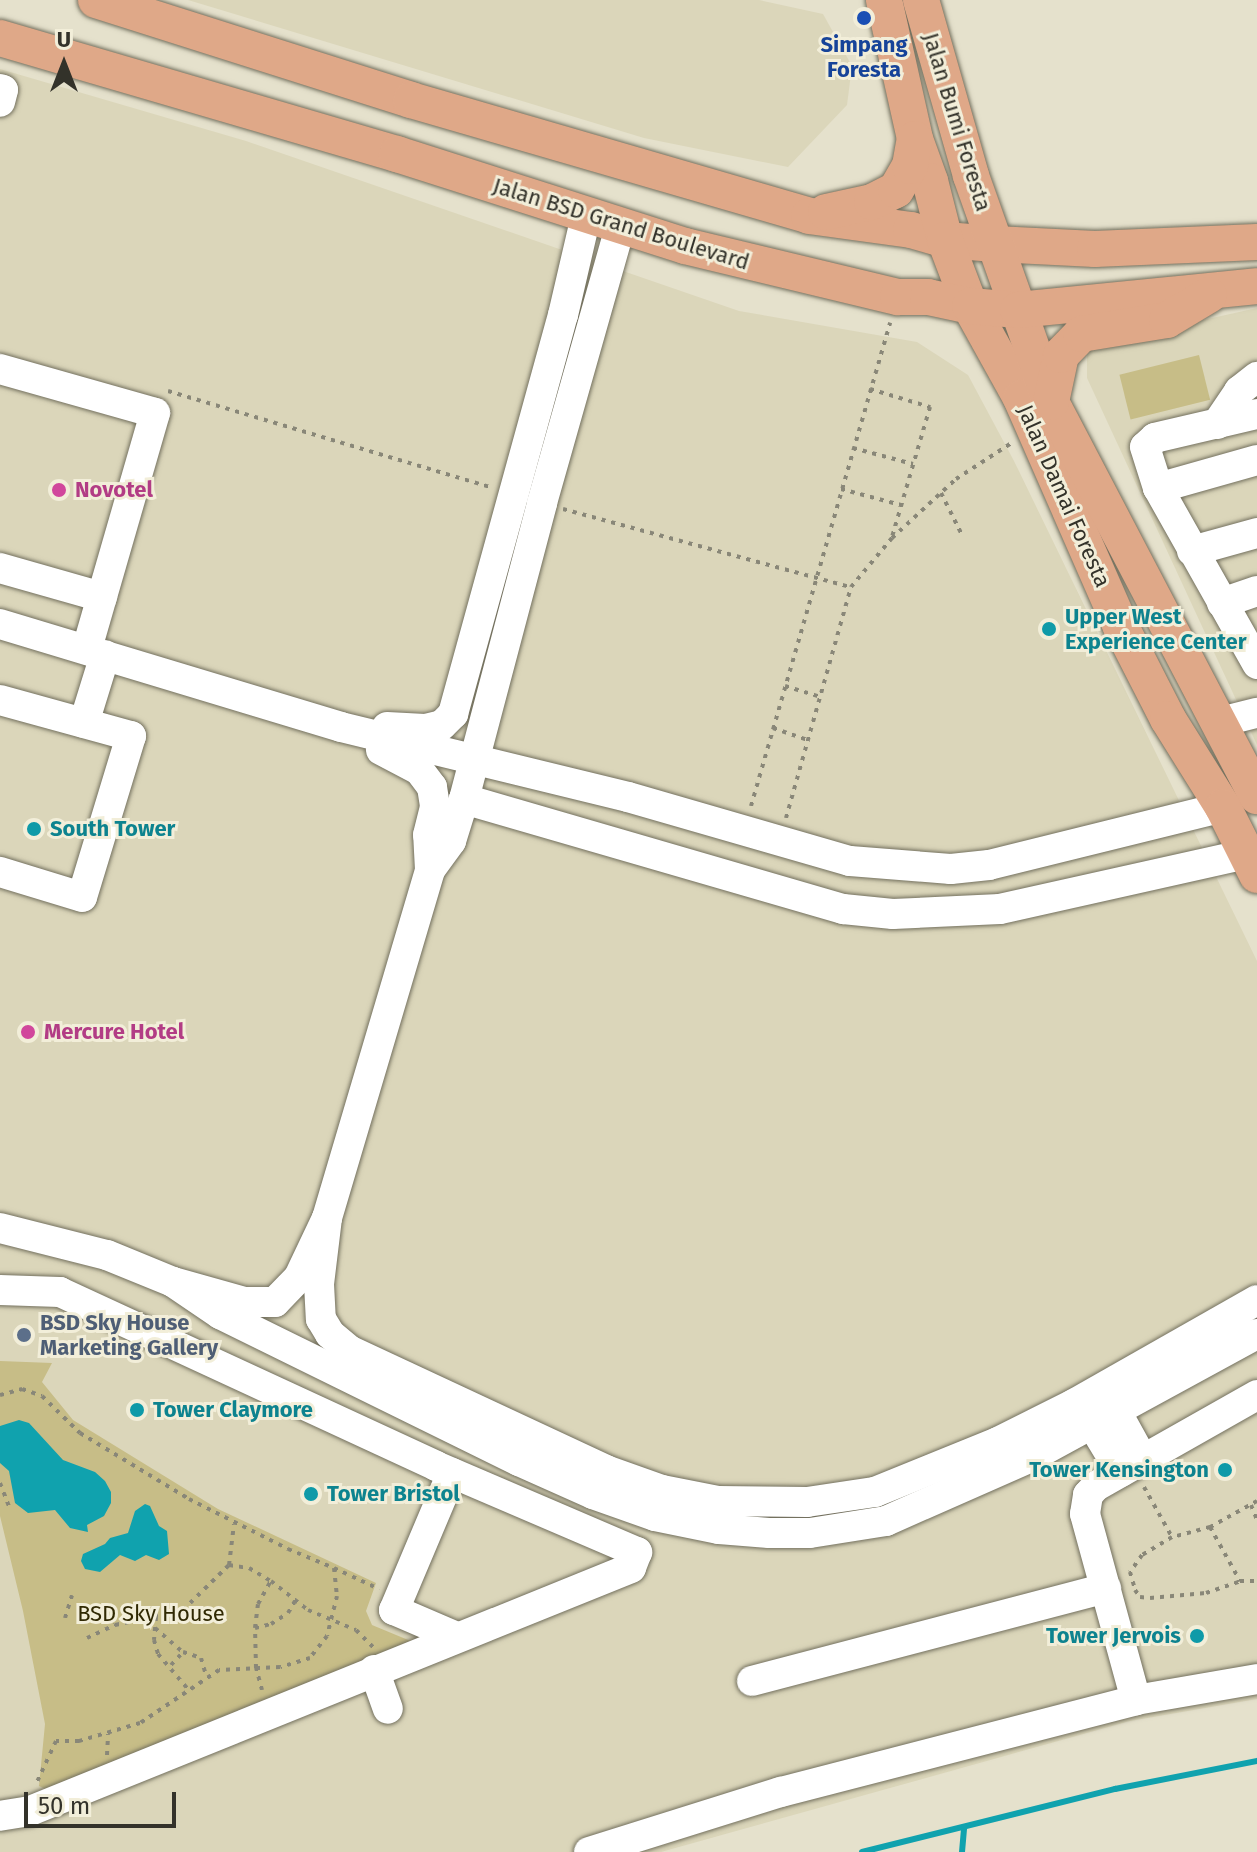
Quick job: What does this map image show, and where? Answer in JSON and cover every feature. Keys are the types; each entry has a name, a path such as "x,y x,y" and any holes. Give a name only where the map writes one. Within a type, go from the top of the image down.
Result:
{"main road":[{"path":"96,0 426,105 809,216 911,230 945,240 995,244 1095,249 1257,242"},
{"name":"Jalan Bumi Foresta","path":"884,0 915,139 930,181 945,240"},
{"name":"Jalan Bumi Foresta","path":"921,0 971,176 995,244"},
{"name":"Jalan BSD Grand Boulevard","path":"0,38 397,154 620,228 746,263 898,297 928,297 970,306 1018,310 1118,297 1213,292 1257,286"},
{"path":"809,216 872,202 896,190 910,166 915,139"},
{"name":"Jalan Damai Foresta","path":"945,240 970,306 1042,416 1220,722 1257,796"},
{"name":"Jalan Damai Foresta","path":"995,244 1018,310 1042,416 1121,627 1168,719 1223,807 1252,865"},
{"path":"1042,416 1061,355 1081,334 1167,320 1213,292"}],"street":[{"path":"0,89 3,90 0,102"},
{"path":"341,727 425,729 442,725 453,714 563,315 586,216"},
{"path":"0,1228 107,1255 173,1282 244,1302 275,1302 299,1277 327,1218 430,870 451,841 464,799 542,503 596,322 620,228"},
{"path":"563,315 576,306 585,306 592,310 596,322"},
{"path":"0,369 155,413 102,597 84,723"},
{"path":"1217,424 1239,391 1257,377"},
{"path":"1255,656 1192,551 1158,488 1146,457 1149,441 1257,414"},
{"path":"1158,488 1257,460"},
{"path":"1192,551 1257,533"},
{"path":"0,568 102,597"},
{"path":"1222,603 1257,591"},
{"path":"0,624 341,727 473,762 628,797 850,861 951,869 1037,854 1223,807"},
{"path":"0,700 131,736 82,897 0,872"},
{"path":"1220,722 1257,713"},
{"path":"341,727 419,770 432,787 435,806 428,835 430,870"},
{"path":"615,841 607,829 608,807 628,797"},
{"path":"464,799 843,909 881,913 1000,909 1089,888 1252,865"},
{"path":"1037,854 1094,853 1105,862 1104,874 1089,888"},
{"path":"327,1218 319,1284 321,1319 344,1360 452,1427 593,1494 655,1516 719,1529 810,1533 886,1521 983,1481 1257,1334"},
{"path":"60,1292 67,1245"},
{"path":"173,1282 220,1314 344,1360 606,1470 662,1490 718,1501 807,1502 875,1492 998,1442 1074,1404 1257,1300"},
{"path":"0,1290 60,1292 452,1473 637,1552 631,1568 276,1709 149,1776 30,1811 0,1816"},
{"path":"1136,1700 1085,1514 1088,1495 1132,1466 1257,1395"},
{"path":"1104,1418 1132,1466"},
{"path":"452,1427 452,1473 394,1610 457,1637"},
{"path":"452,1473 485,1444"},
{"path":"752,1681 1106,1588"},
{"path":"378,1668 388,1709"},
{"path":"589,1852 781,1792 1136,1700 1257,1679"}],"path":[{"path":"744,829 898,297"},
{"path":"870,389 930,407 892,538"},
{"path":"167,391 513,494"},
{"path":"780,840 851,587 892,538 941,493 1042,416"},
{"path":"853,448 914,464"},
{"path":"841,489 901,505"},
{"path":"941,493 961,533"},
{"path":"542,503 851,587"},
{"path":"785,686 820,697"},
{"path":"773,728 808,740"},
{"path":"0,1395 22,1389 42,1396 80,1433 234,1524 399,1598"},
{"path":"1132,1466 1172,1537"},
{"path":"0,1483 10,1509"},
{"path":"1257,1501 1210,1527 1172,1537 1134,1562 1130,1582 1140,1597 1206,1593 1240,1581 1257,1581"},
{"path":"1251,1505 1257,1520"},
{"path":"87,1638 115,1625 156,1617 194,1603 229,1565 234,1524"},
{"path":"1210,1527 1240,1581"},
{"path":"229,1565 249,1568 308,1610 356,1630 370,1641 378,1668"},
{"path":"30,1811 35,1786 56,1741 79,1741 140,1723 206,1676 231,1668 280,1667 310,1658 322,1646 333,1621 337,1596 334,1568"},
{"path":"271,1581 258,1604 256,1668 262,1691 276,1709"},
{"path":"65,1618 72,1595"},
{"path":"255,1628 271,1624 288,1613 296,1599"},
{"path":"156,1617 158,1654 171,1665 187,1688"},
{"path":"155,1628 183,1652 201,1658 206,1676"},
{"path":"171,1665 183,1652"}],"shaded area":[{"path":"188,0 759,0 823,14 852,66 847,105 788,167 644,138"},
{"path":"0,69 246,141 739,311 917,342 968,375 1014,461 1257,961 1257,1699 1130,1721 661,1852 0,1852"},
{"path":"1257,308 1257,745 1087,378 1087,346"}],"green space":[{"path":"1199,355 1210,400 1131,419 1119,375"},
{"name":"BSD Sky House","path":"0,1361 52,1363 42,1382 73,1420 218,1509 376,1583 366,1611 372,1625 413,1642 47,1790 39,1786 45,1724 0,1516"}],"water":[{"path":"19,1420 29,1423 63,1460 95,1472 105,1481 111,1492 111,1503 104,1516 87,1525 88,1532 70,1528 55,1510 28,1513 15,1503 9,1471 0,1463 0,1426"},
{"path":"145,1504 150,1506 159,1526 167,1531 169,1554 159,1560 146,1555 135,1561 120,1555 100,1572 85,1569 81,1561 83,1554 105,1544 110,1538 128,1533 135,1511"}],"waterway":[{"path":"862,1852 1115,1789 1257,1761"},
{"path":"962,1852 964,1827"}],"place":[{"name":"Simpang Foresta","path":"864,18"},
{"name":"Novotel","path":"59,490"},
{"name":"Upper West Experience Center","path":"1049,629"},
{"name":"South Tower","path":"34,829"},
{"name":"Mercure Hotel","path":"28,1032"},
{"name":"BSD Sky House Marketing Gallery","path":"24,1335"},
{"name":"Tower Claymore","path":"137,1410"},
{"name":"Tower Kensington","path":"1225,1470"},
{"name":"Tower Bristol","path":"311,1494"},
{"name":"Tower Jervois","path":"1197,1636"}]}
